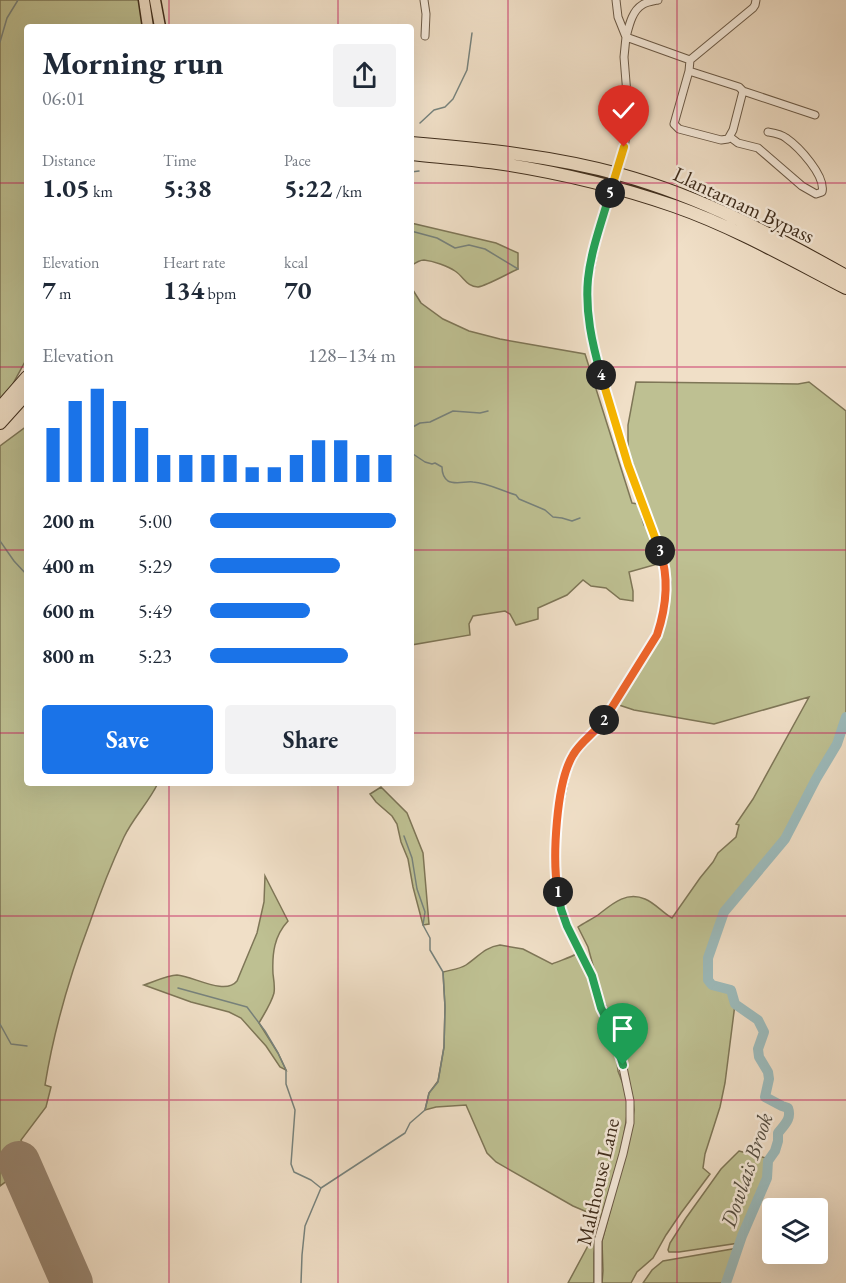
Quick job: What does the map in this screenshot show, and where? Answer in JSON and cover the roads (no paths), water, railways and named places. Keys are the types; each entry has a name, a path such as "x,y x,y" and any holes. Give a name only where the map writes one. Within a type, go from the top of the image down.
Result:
{"highway":[{"name":"Llantarnam Bypass","path":"414,143 535,157 623,175 734,217 846,276"},
{"name":"Llantarnam Bypass","path":"414,154 532,169 571,176 627,191 729,229 846,288"},
{"path":"0,408 24,380"},
{"path":"0,423 24,396"}],"main road":[{"path":"144,0 148,24"},
{"path":"155,0 159,24"}],"street":[{"path":"424,0 425,36"},
{"name":"Malthouse Lane","path":"598,1283 598,1241 623,1154 630,1123 630,1101 619,1048 601,1008 592,976 561,909 555,870 557,817 569,762 574,753 611,711 657,635 666,593 662,558 628,465 592,343 587,299 588,278 595,246 624,147 629,120 624,57 626,38 618,17 616,0"},
{"path":"658,0 643,4 636,10 626,38 690,60"},
{"path":"743,92 728,139 721,140 678,129 675,126 674,122 690,60 753,8 756,0"},
{"path":"415,25 426,25"},
{"path":"689,71 739,87 743,92 815,114"},
{"path":"730,137 738,143 758,148 802,186 816,194 822,192 824,189 816,171 805,156 785,137 768,132"}],"waterway":[{"path":"0,42 7,18 18,0"},
{"path":"420,123 434,110 445,107 453,99 467,70 472,33"},
{"path":"414,172 419,171"},
{"path":"414,232 437,238 455,248 469,245 485,249 518,269"},
{"path":"414,426 430,422 453,411 480,413 488,411"},
{"path":"414,455 425,462 435,463 442,467 444,477 448,481 484,484 516,495 519,499 545,510 553,517 572,521 580,518"},
{"path":"0,541 24,572"},
{"name":"Dowlais Brook","path":"726,1283 742,1236 767,1178 768,1161 775,1151 778,1133 787,1122 789,1112 788,1108 765,1097 769,1079 768,1072 759,1057 758,1049 764,1032 758,1020 735,1004 731,990 712,985 708,980 708,958 724,912 785,839 837,744 846,717"},
{"path":"321,1188 405,1133 410,1123 425,1110 429,1093 438,1082 444,1047 443,972 430,950 430,938 423,925 425,912 417,889 412,858 404,836"},
{"path":"178,988 247,1007 265,1031 286,1070 286,1084 295,1110 291,1164 294,1172 321,1188 305,1226 301,1283"},
{"path":"0,1024 11,1044 27,1046"}]}
